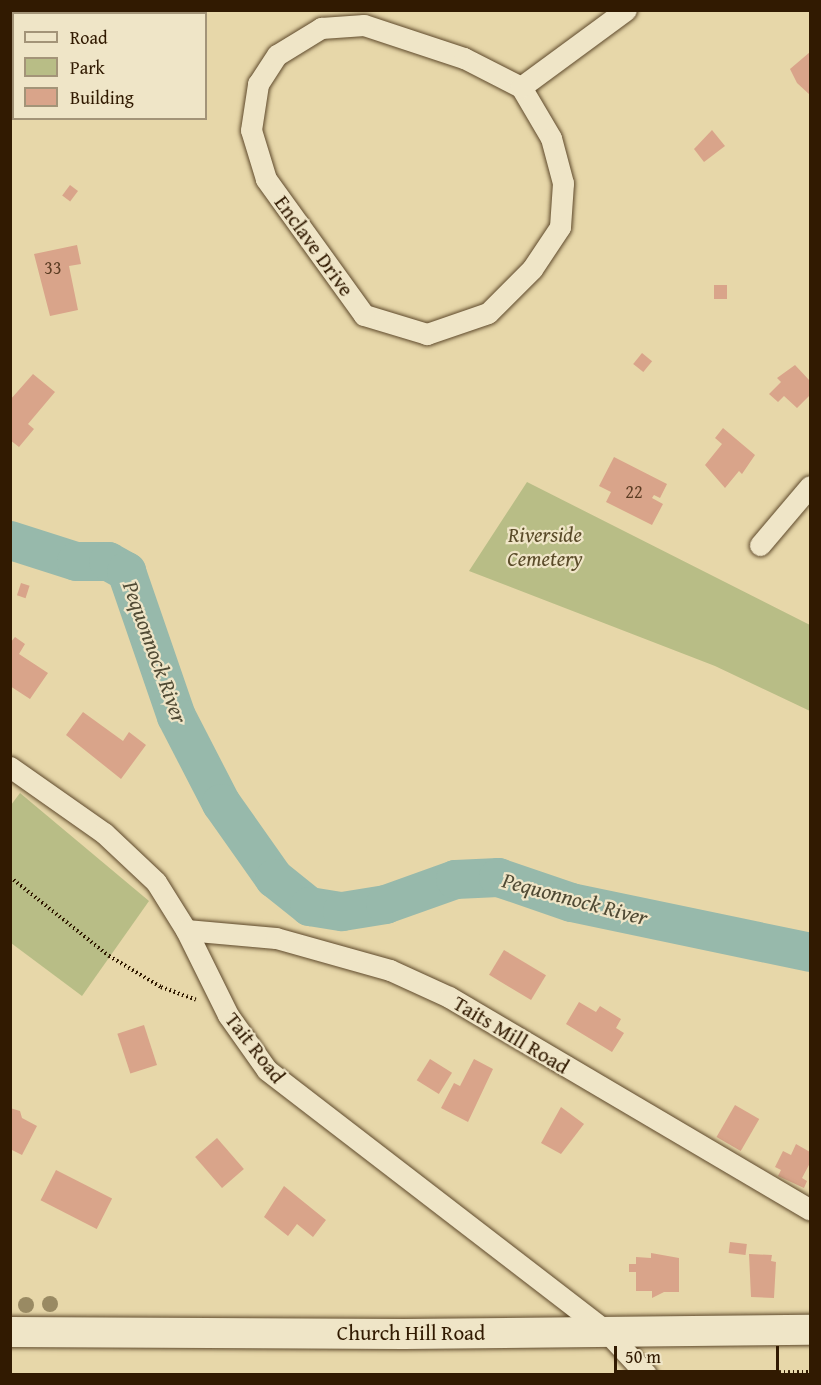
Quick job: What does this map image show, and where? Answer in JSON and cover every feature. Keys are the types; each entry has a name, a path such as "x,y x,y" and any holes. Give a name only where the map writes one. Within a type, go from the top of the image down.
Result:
{"main road":[{"name":"Church Hill Road","path":"10,1332 810,1330"}],"street":[{"path":"521,87 626,10"},
{"name":"Enclave Drive","path":"364,25 464,58 521,87 551,138 563,183 560,227 532,269 488,314 427,334 364,315 266,179 250,130 258,84 277,55 321,28 364,25"},
{"path":"760,545 810,486"},
{"name":"Tait Road","path":"10,767 45,788 142,866 186,930 221,1002 267,1070 291,1092 606,1330 645,1374"},
{"name":"Taits Mill Road","path":"186,930 276,938 390,970 449,997 810,1210"}],"path":[{"path":"10,877 128,968 180,996 221,1002"},
{"path":"645,1374 810,1372"}],"green space":[{"name":"Riverside Cemetery","path":"527,482 810,625 810,711 715,666 469,571"},
{"path":"20,793 149,901 82,996 11,943 11,805"}],"building":[{"path":"810,52 810,95 797,83 790,69"},
{"path":"712,130 725,146 704,162 694,149"},
{"path":"70,185 78,191 70,201 62,195"},
{"path":"77,245 81,264 69,266 78,310 50,316 34,254"},
{"path":"714,285 727,285 727,299 714,299"},
{"path":"642,353 652,361 643,372 633,364"},
{"path":"795,365 810,381 810,395 797,408 784,396 778,402 769,394 781,382 777,378"},
{"path":"33,374 55,392 28,424 34,429 19,447 10,440 10,400"},
{"path":"723,428 755,455 742,474 739,471 725,488 705,465 722,444 715,438"},
{"path":"614,457 667,484 660,498 654,495 652,498 663,504 652,525 606,502 611,492 599,486"},
{"path":"21,583 30,586 26,598 17,595"},
{"path":"15,637 25,644 19,654 48,673 30,699 10,686 10,643"},
{"path":"83,712 123,741 129,732 146,745 121,779 66,735"},
{"path":"504,950 546,975 531,1000 489,975"},
{"path":"579,1002 596,1012 600,1006 621,1019 616,1028 624,1033 612,1052 566,1024"},
{"path":"144,1025 157,1065 130,1074 117,1034"},
{"path":"430,1059 452,1073 439,1094 417,1080"},
{"path":"474,1059 493,1069 468,1122 441,1108 454,1083 460,1086"},
{"path":"735,1105 759,1119 741,1151 716,1137"},
{"path":"561,1107 584,1124 561,1154 541,1143"},
{"path":"10,1108 20,1111 22,1118 37,1126 22,1155 10,1149"},
{"path":"217,1138 244,1169 222,1188 195,1157"},
{"path":"796,1144 810,1152 810,1163 802,1178 807,1181 804,1188 778,1176 781,1170 775,1167 783,1151 791,1155"},
{"path":"56,1170 112,1199 97,1229 41,1200"},
{"path":"284,1186 326,1220 313,1237 297,1224 288,1236 264,1217"},
{"path":"730,1242 747,1244 746,1255 729,1253"},
{"path":"651,1253 679,1258 679,1292 664,1292 652,1298 652,1291 636,1291 636,1272 629,1272 629,1264 636,1264 636,1257 651,1258"},
{"path":"749,1254 772,1255 771,1261 776,1262 774,1298 751,1297"}],"waterway":[{"name":"Pequonnock River","path":"10,540 76,561 108,561 126,571 176,716 221,803 274,878 309,906 342,911 385,904 455,879 498,877 571,902 810,952"}]}
